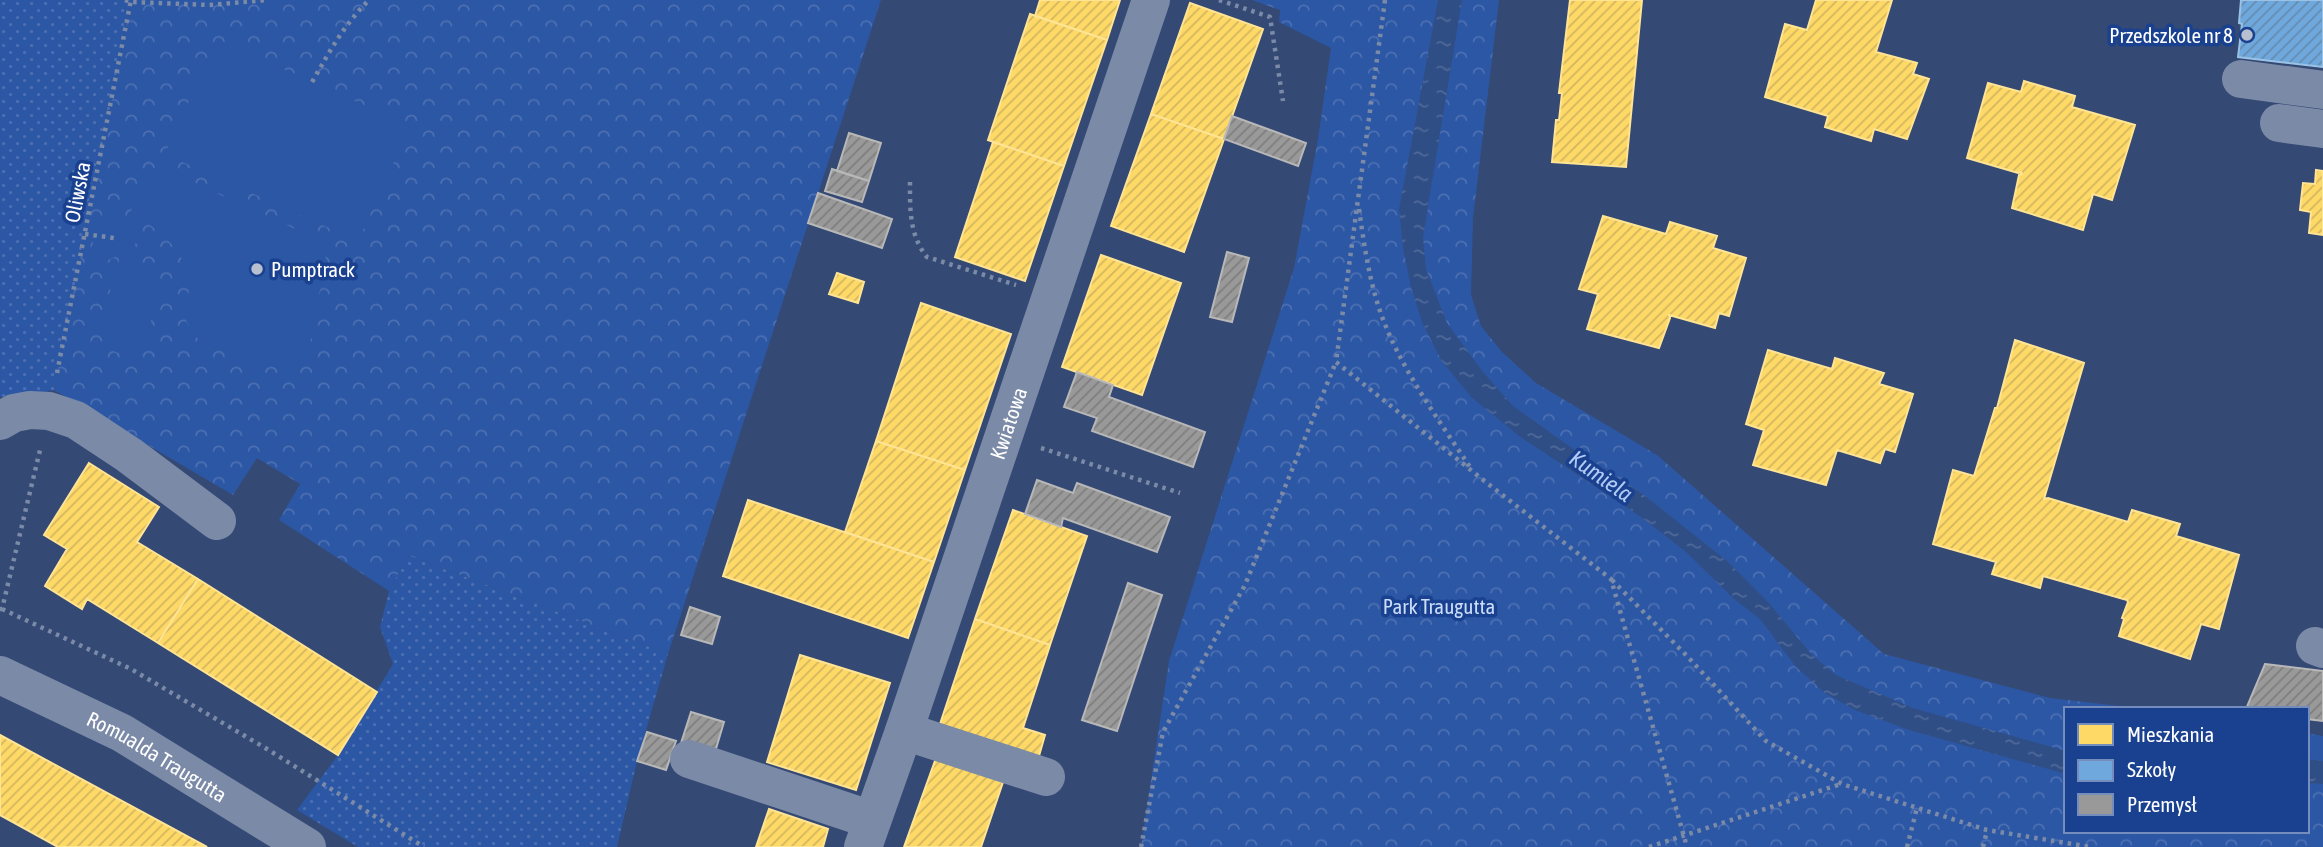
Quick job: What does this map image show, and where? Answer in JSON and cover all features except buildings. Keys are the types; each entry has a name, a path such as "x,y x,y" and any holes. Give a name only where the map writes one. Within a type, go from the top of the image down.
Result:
{"street":[{"name":"Kwiatowa","path":"867,833 904,731 1151,0"},
{"path":"2241,79 2323,90"},
{"path":"2279,123 2323,129"},
{"path":"0,421 14,413 51,401 217,521"},
{"name":"Romualda Traugutta","path":"0,675 122,733 307,847"},
{"path":"904,731 1046,777"},
{"path":"689,759 867,833"}],"path":[{"path":"129,1 209,5 265,0"},
{"path":"313,82 336,39 350,19 369,0"},
{"path":"1219,0 1270,17 1283,101"},
{"path":"1141,847 1163,732 1245,585 1336,362 1385,0"},
{"name":"Oliwska","path":"1,609 51,401 129,1"},
{"path":"911,182 910,218 918,247 926,257 1051,296"},
{"path":"1357,201 1367,263 1382,316 1405,365 1472,471"},
{"path":"85,234 114,238"},
{"path":"1336,362 1611,579 1766,741 1842,784 1987,830 2091,847"},
{"path":"1003,436 1180,493"},
{"path":"1611,579 1687,847"},
{"path":"1,609 131,669 267,749 424,847"},
{"path":"1650,847 1842,784"},
{"path":"1906,847 1917,808"},
{"path":"1983,847 1987,830"}],"green space":[{"path":"0,0 131,2 54,390 25,396 0,397"},
{"path":"125,0 881,0 668,654 408,555 389,591 279,520 300,484 257,458 233,495 54,390 131,3"},
{"name":"Park Traugutta","path":"1252,0 1499,0 1473,218 1471,295 1481,326 1502,352 1536,383 1657,455 1884,654 2050,698 2128,707 2064,707 2064,833 2309,833 2309,733 2323,736 2323,847 1141,847 1169,661 1294,268 1318,139 1331,48 1279,22 1280,10"},
{"path":"217,39 410,126 358,241 165,154"},
{"name":"Pumptrack","path":"160,167 174,171 299,231 320,246 325,256 325,275 317,300 309,346 298,363 289,367 275,367 208,345 194,336 186,320 189,289 186,267 176,248 144,219 127,230 138,234 134,249 136,266 150,274 153,281 155,300 151,322 143,341 132,352 119,353 105,343 102,334 104,317 121,254 87,270 99,215 117,225 132,209 140,177"},
{"path":"408,555 668,654 637,761 617,847 358,847 297,810 338,755 393,664 380,627 389,591"}],"water":[{"name":"Kumiela","path":"1438,0 1462,0 1423,237 1426,269 1447,323 1483,372 1513,406 1644,495 1727,561 1768,602 1812,655 1836,675 1913,708 2064,750 2064,773 1909,730 1855,710 1825,693 1796,667 1760,619 1734,599 1686,552 1641,517 1519,436 1471,397 1441,360 1422,322 1403,248 1399,209"},
{"path":"2309,759 2323,761 2323,784 2309,783"}],"place":[{"name":"Przedszkole nr 8","path":"2247,35"},
{"name":"Pumptrack","path":"257,269"}]}
